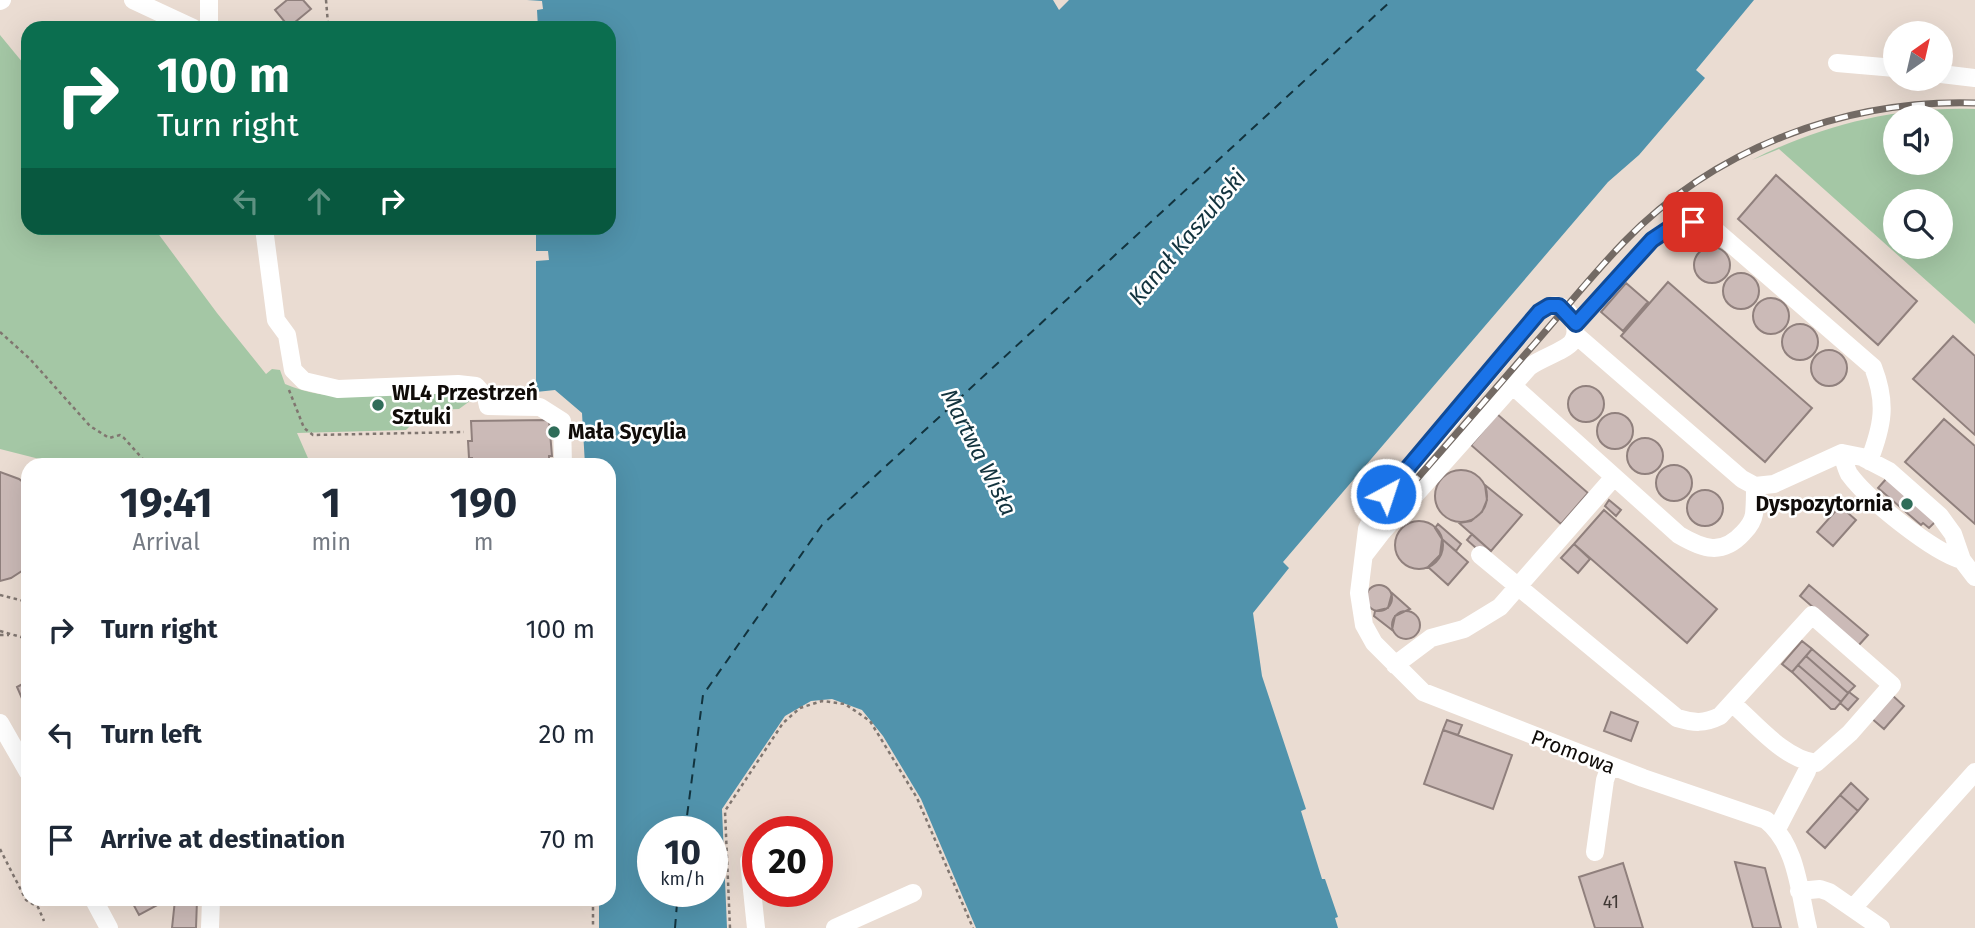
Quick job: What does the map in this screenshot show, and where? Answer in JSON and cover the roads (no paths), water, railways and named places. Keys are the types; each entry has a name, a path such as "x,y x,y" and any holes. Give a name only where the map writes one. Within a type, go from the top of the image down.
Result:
{"street":[{"path":"133,0 178,21"},
{"path":"208,21 209,0"},
{"path":"1837,63 1883,67"},
{"path":"1953,75 1975,78"},
{"path":"1365,554 1529,367 1543,356 1570,345 1576,330 1652,240 1679,222 1707,223 1873,367 1881,388 1883,413 1869,461"},
{"path":"265,235 276,320 287,335 293,370 304,381 338,389 458,384 476,386 486,397 488,406 540,407 562,421 563,458"},
{"name":"Promowa","path":"1576,330 1559,306 1549,306 1539,312 1386,494 1367,529 1359,593 1364,625 1374,643 1395,665 1423,692 1439,700 1610,766 1766,820 1777,829"},
{"path":"1576,330 1742,479 1755,486 1774,484 1843,453 1889,471 1940,516 1953,534 1962,561 1975,577"},
{"path":"1513,385 1679,535 1700,547 1718,549 1734,542 1754,517 1755,486"},
{"path":"1843,453 1848,473 1873,497 1919,538 1945,555 1962,561"},
{"path":"1395,665 1431,638 1464,629 1500,607 1614,477"},
{"path":"1480,555 1677,718 1694,723 1708,722 1720,716 1812,615 1892,685 1850,733 1815,763 1790,754 1733,704"},
{"path":"10,736 21,758"},
{"path":"1808,928 1787,843 1777,829 1809,762"},
{"path":"1595,852 1605,780 1610,766"},
{"path":"1853,908 1975,772"},
{"path":"1799,891 1820,889 1881,928"},
{"path":"835,928 913,893"},
{"path":"97,906 109,928"},
{"path":"210,928 211,906"},
{"path":"754,907 756,928"}],"water":[{"path":"527,0 1053,0 1059,10 1069,0 1754,0 1696,70 1705,78 1639,155 1608,182 1283,562 1289,568 1253,613 1262,676 1306,809 1301,811 1322,879 1325,879 1338,917 1335,918 1338,928 976,928 921,799 883,736 862,710 832,699 811,701 785,716 722,809 722,816 637,816 637,907 726,907 727,928 599,928 599,906 616,906 616,458 585,458 582,413 555,390 536,392 536,261 549,260 548,251 536,251 536,235 616,235 616,21 538,21 537,10 543,9 542,1"}],"railway":[{"path":"1393,506 1624,242 1660,209 1699,180 1741,156 1785,136 1831,120 1927,104 1975,103"}],"place":[{"name":"WL4 Przestrzeń Sztuki","path":"378,405"},
{"name":"Mała Sycylia","path":"554,432"},
{"name":"Dyspozytornia","path":"1907,504"}],"water label":[{"name":"Kanał Kaszubski","path":"1187,237"},
{"name":"Martwa Wisła","path":"979,452"}]}
